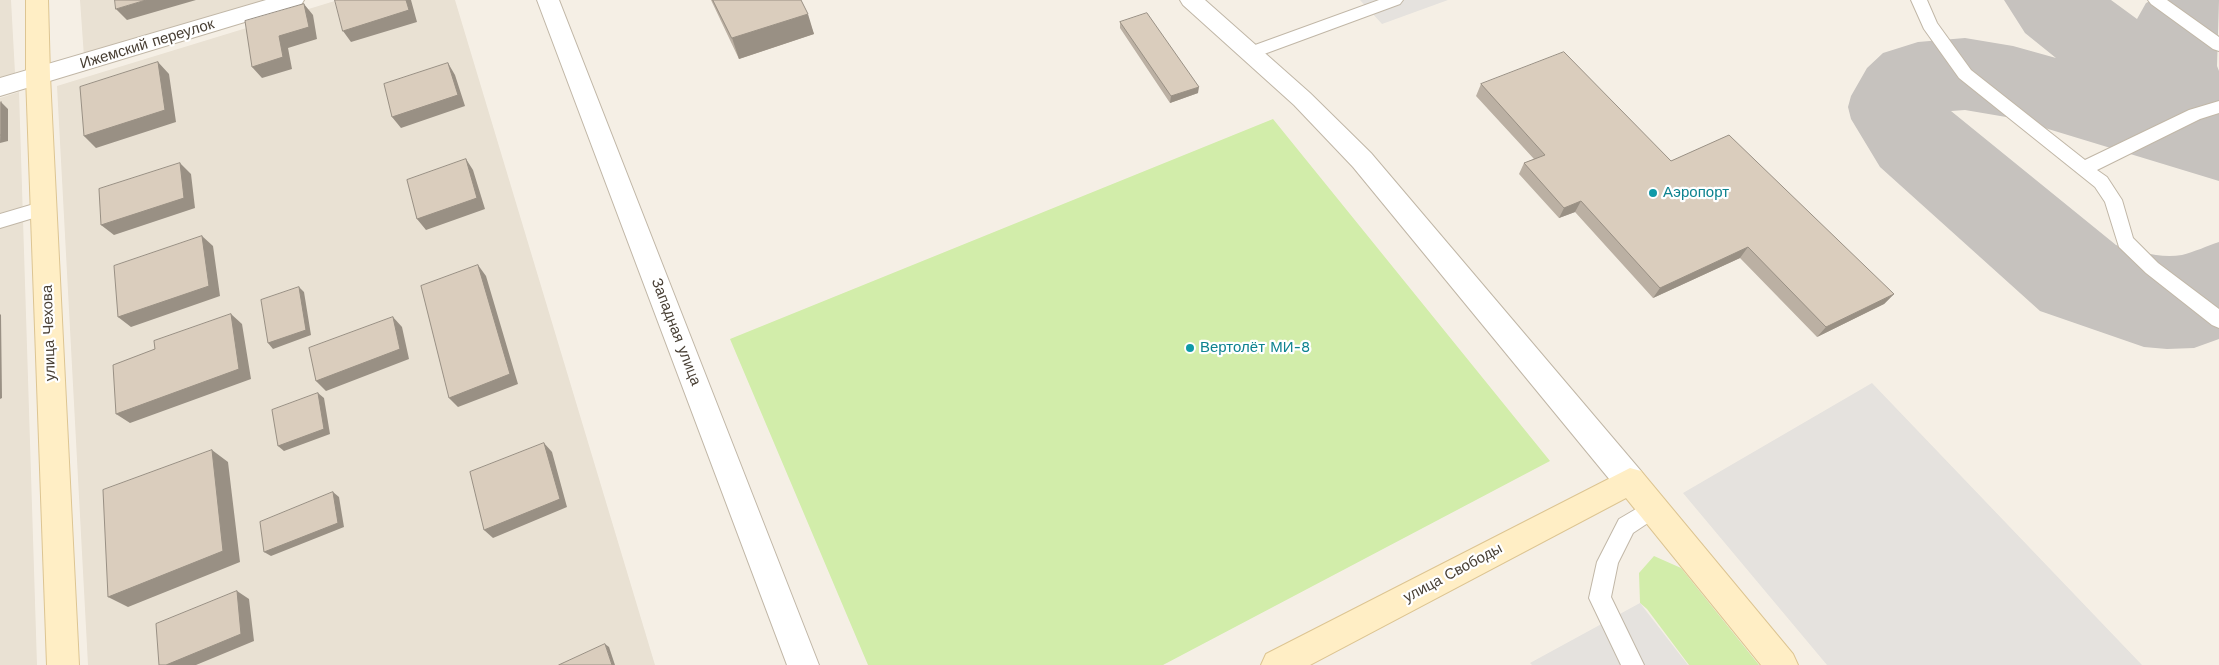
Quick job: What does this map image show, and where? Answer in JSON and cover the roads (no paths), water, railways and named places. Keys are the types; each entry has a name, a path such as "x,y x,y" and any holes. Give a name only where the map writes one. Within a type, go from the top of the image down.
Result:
{"street":[{"name":"улица Чехова","path":"37,0 38,76 63,665"},
{"name":"Ижемский переулок","path":"0,87 293,0"},
{"name":"Западная улица","path":"548,0 803,665"},
{"path":"1190,0 1302,99 1362,160 1782,665"},
{"name":"улица Свободы","path":"1277,665 1630,481"}],"lane":[{"path":"1250,53 1395,0"},
{"path":"1918,0 1930,25 1965,74 2101,182 2113,200 2125,242 2152,268 2219,320"},
{"path":"2156,0 2219,45"},
{"path":"2085,168 2195,114 2219,107"},
{"path":"0,221 44,208"},
{"path":"1633,665 1600,598 1608,562 1626,526 1653,508"}],"place":[{"name":"Аэропорт","path":"1653,193"},
{"name":"Вертолёт МИ-8","path":"1190,348"}]}
